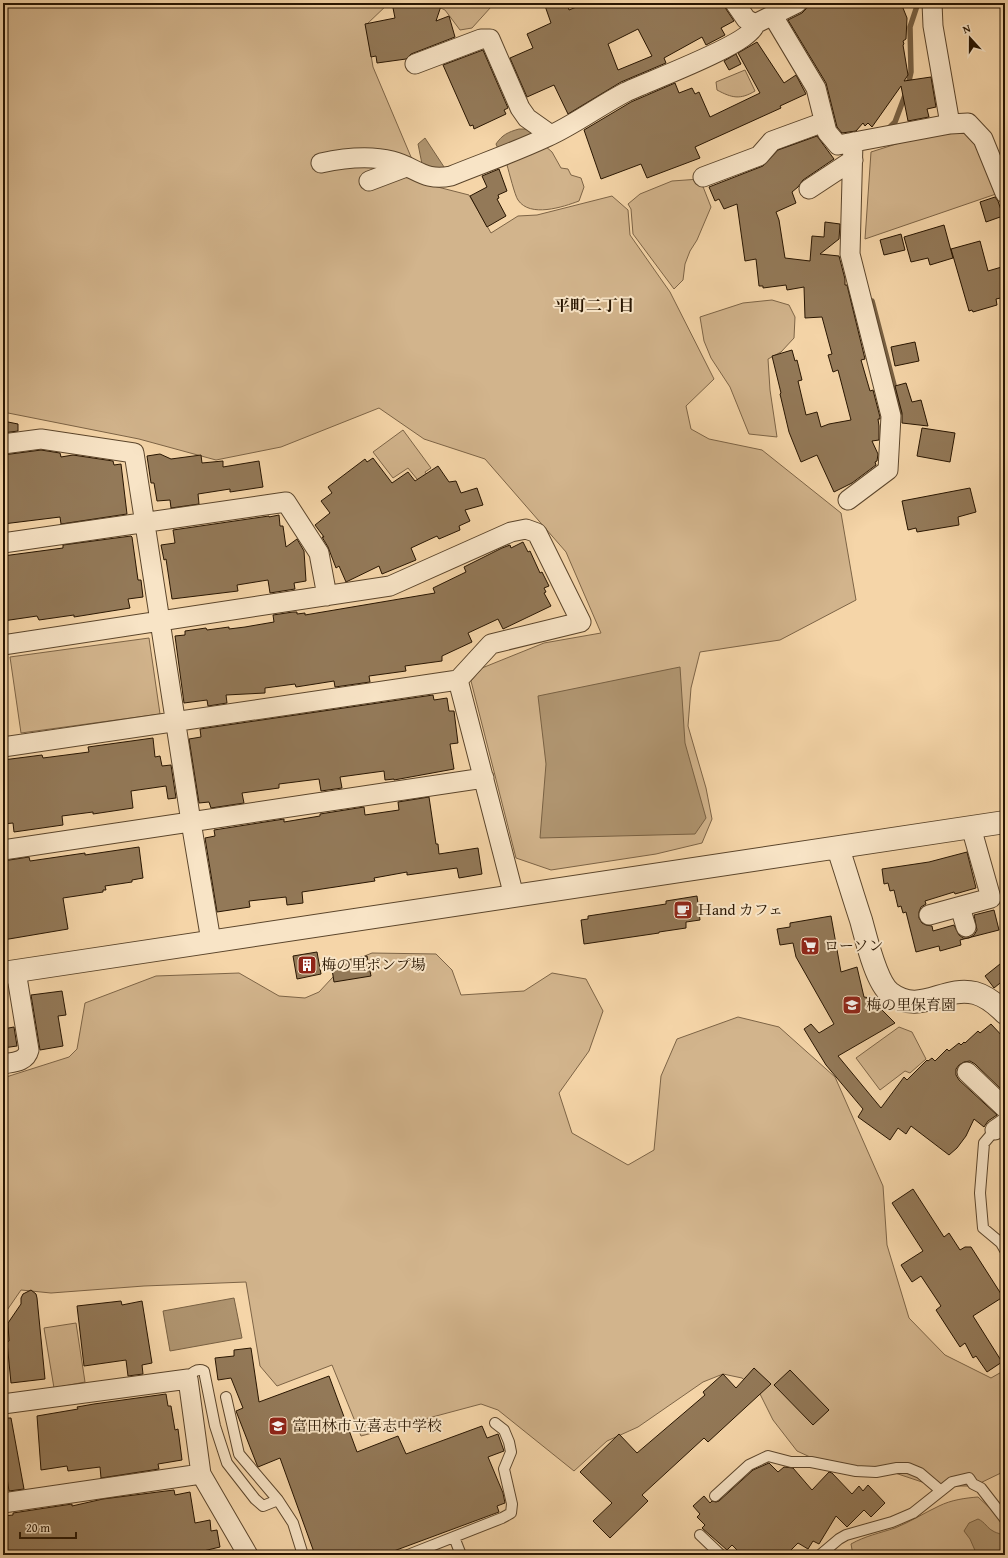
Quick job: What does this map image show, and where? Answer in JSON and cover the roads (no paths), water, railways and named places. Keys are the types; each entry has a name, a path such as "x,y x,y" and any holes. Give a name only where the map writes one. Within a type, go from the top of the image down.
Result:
{"street":[{"path":"735,3 746,19 755,24"},
{"path":"321,163 344,159 376,158 394,161 434,178 451,176 551,135 626,92 702,60 744,36 752,30 755,24 797,3"},
{"path":"932,3 933,26 950,124"},
{"path":"772,16 816,88 827,132 838,145 855,148"},
{"path":"415,64 481,40 490,39 520,108 527,118 551,135"},
{"path":"703,177 759,156 772,141 824,122"},
{"path":"809,189 855,148 897,134 950,124 968,123 983,139 1005,193"},
{"path":"848,500 888,470 891,416 850,254 855,148"},
{"path":"369,181 406,167"},
{"path":"3,444 41,439 134,453 175,722 211,941"},
{"path":"3,543 286,502 319,553 327,596"},
{"path":"3,645 390,586 511,532 526,529 537,533 581,622 491,644 458,680 3,747"},
{"path":"458,680 514,896"},
{"path":"3,850 484,778"},
{"path":"3,1064 23,1060 28,1055 29,1050 9,972 1005,822"},
{"path":"929,915 991,898 971,827"},
{"path":"838,848 874,963 882,982 889,992 910,1002 925,1002 959,992 976,993 998,1006 1005,1013"},
{"path":"960,907 966,927"},
{"path":"967,1072 1005,1108"},
{"path":"3,1404 188,1379 201,1474 248,1555"},
{"path":"3,1503 201,1474"}],"lane":[{"path":"1000,1126 984,1144 980,1193 983,1228 1001,1243 1005,1250"},
{"path":"188,1379 190,1374 196,1371 201,1370 204,1372 215,1426 227,1463 255,1500 263,1506 278,1500"},
{"path":"226,1397 239,1454 278,1500 293,1523 303,1555"},
{"path":"408,1555 502,1518 511,1513 512,1504 504,1469 511,1452 504,1430 495,1423"},
{"path":"715,1496 749,1465 768,1456 791,1462 812,1462 856,1472 876,1472 897,1468 908,1468 920,1473 940,1490"},
{"path":"820,1555 846,1535 892,1522 913,1513 940,1490 952,1482 968,1478 973,1484 981,1488 1005,1519"},
{"path":"700,1535 721,1555"},
{"path":"454,1537 461,1555"}],"waterway":[{"path":"887,130 895,122 907,90 911,72 910,27 918,3"},
{"path":"872,301 901,412"}],"place":[{"name":"Ｈand カフェ","path":"683,910"},
{"name":"ローソン","path":"810,946"},
{"name":"梅の里ポンプ場","path":"307,965"},
{"name":"梅の里保育園","path":"852,1005"},
{"name":"富田林市立喜志中学校","path":"278,1426"}],"district":[{"name":"平町二丁目","path":"594,305"}]}
